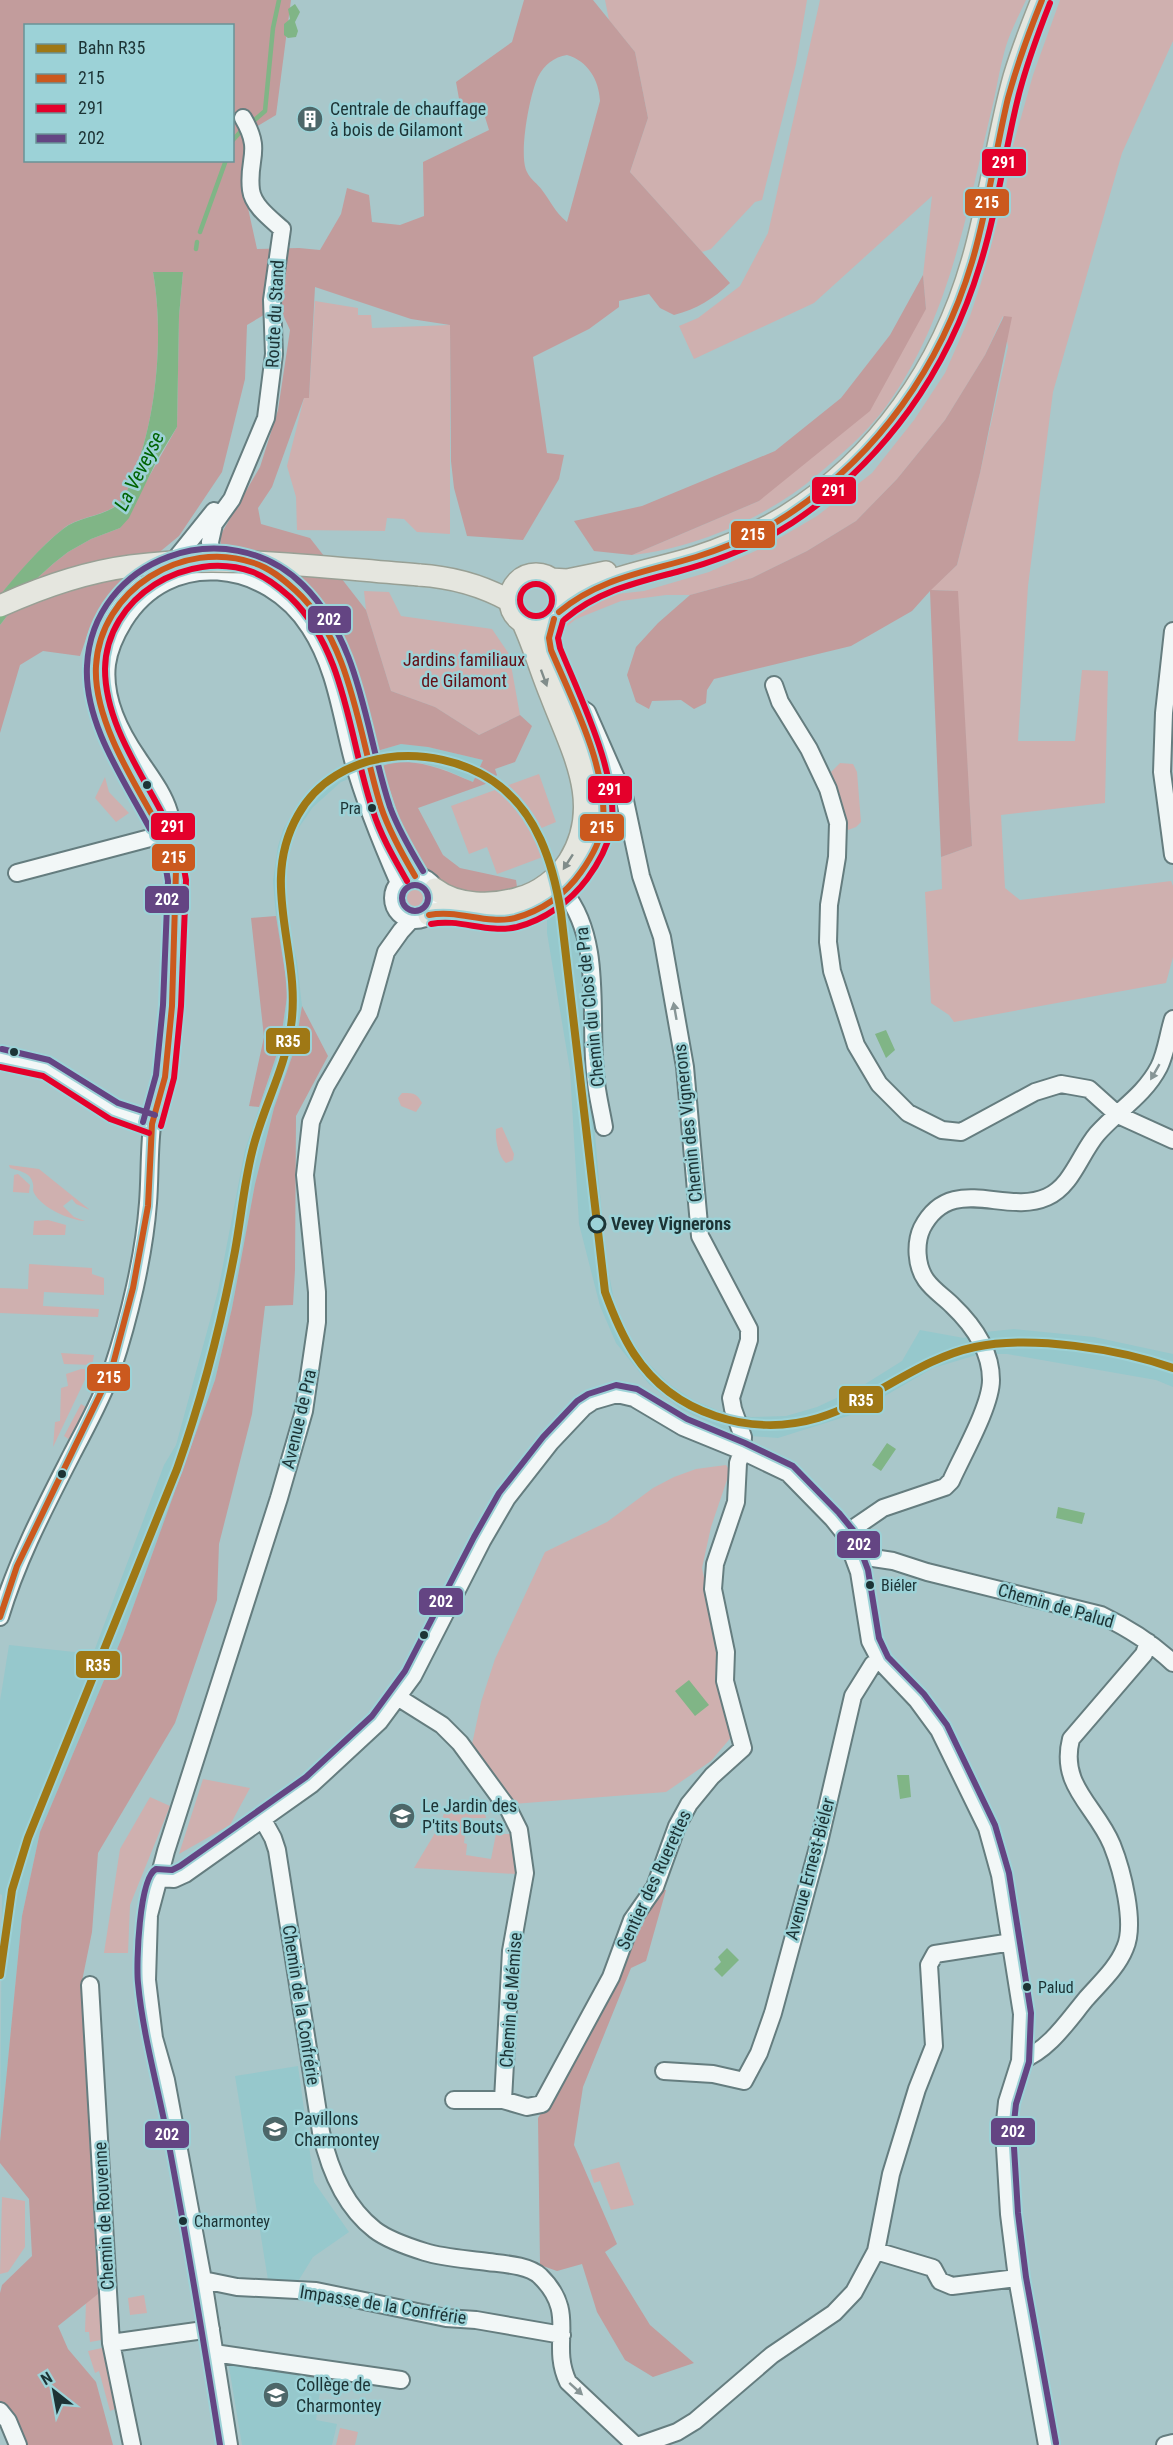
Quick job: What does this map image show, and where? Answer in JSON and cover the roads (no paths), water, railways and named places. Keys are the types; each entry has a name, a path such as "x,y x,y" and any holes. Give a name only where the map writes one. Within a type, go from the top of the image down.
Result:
{"main road":[{"path":"523,623 539,626 582,593 694,558 747,537 787,515 819,493 863,454 892,421 922,380 945,336 966,284 1014,77 1042,0"},
{"path":"0,606 51,585 89,573 165,562 248,562 456,579 497,593 510,601"},
{"path":"456,579 469,575 510,579 539,575 550,579 567,580 642,566 669,564"},
{"path":"421,917 440,912 490,920 512,918 541,907 564,892 577,878 592,855 603,824 597,770 523,623 514,614 510,601 515,585 524,577"},
{"path":"435,889 443,895 484,903 523,897 540,889 565,868 580,843 585,822 585,802 550,645 550,629 561,603 561,593 550,579"}],"street":[{"name":"Route du Stand","path":"212,557 212,532 232,499 266,418 274,354 272,300 282,229 258,205 251,190 254,149 245,122"},
{"name":"Route du Stand","path":"173,562 238,483"},
{"path":"169,833 158,825 106,725 100,709 95,660 100,641 113,612 134,587 173,562 228,557 259,564 277,576 308,603 322,623 343,667 359,754"},
{"path":"0,1617 17,1566 111,1372 134,1288 148,1206 152,1124 165,1077 172,1006 177,870 169,833 171,822 169,810 157,787 129,745 116,718 107,670 111,645 129,613 146,595 165,582 197,572 223,571 243,575 282,594 310,628 331,672 367,781 378,838 399,883"},
{"path":"1173,631 1164,714 1162,772 1173,855"},
{"path":"774,685 780,702 809,749 828,789 838,823 837,857 829,905 828,942 832,971 856,1045 879,1084 908,1113 942,1130 961,1132 1035,1092 1061,1084 1089,1089 1119,1115 1173,1140"},
{"name":"Chemin des Vignerons","path":"563,705 579,706 587,712 624,796 640,876 662,937 684,1067 700,1236 749,1329 749,1340 731,1398 743,1437 742,1451"},
{"path":"367,781 416,876 427,880 435,889 436,905 421,917 404,916 396,907 394,894 399,883 416,876"},
{"path":"17,873 169,833"},
{"name":"Chemin du Clos de Pra","path":"564,892 580,917 587,938 595,1072 604,1127"},
{"name":"Avenue de Pra","path":"229,2445 203,2280 166,2080 154,2038 147,1980 149,1915 158,1878 279,1498 304,1411 317,1322 317,1292 305,1175 311,1122 326,1086 369,1013 383,958 384,942 396,907"},
{"name":"Avenue de Pra","path":"383,958 396,937 421,917"},
{"path":"845,1534 884,1508 945,1487 951,1481 989,1395 990,1369 985,1349 965,1319 927,1281 919,1265 919,1235 927,1220 940,1208 961,1198 1025,1202 1052,1195 1068,1180 1098,1133 1144,1089 1159,1067 1173,1019"},
{"path":"3,1058 46,1068 114,1111 152,1124"},
{"path":"158,1878 174,1879 185,1874 262,1820 334,1765 380,1722 399,1698 417,1668 482,1541 507,1498 550,1443 584,1407 602,1397 624,1395 643,1402 683,1427 788,1473 845,1534 859,1572 870,1641 880,1662 917,1700 939,1730 987,1828 1000,1875 1022,2014 1020,2061 1007,2102 1004,2146 1017,2278 1047,2445"},
{"name":"Sentier des Ruerettes","path":"504,2100 527,2108 542,2104 611,1977 632,1920 655,1887 677,1826 689,1804 712,1776 743,1748 725,1681 726,1652 713,1589 715,1564 736,1502 738,1462 742,1451"},
{"name":"Chemin de Palud","path":"853,1555 893,1561 927,1572 1101,1615 1128,1628 1173,1664"},
{"path":"1020,2061 1031,2057 1052,2041 1117,1964 1126,1946 1129,1910 1112,1845 1070,1777 1068,1750 1071,1738 1144,1654 1148,1642"},
{"name":"Avenue Ernest-Biéler","path":"664,2071 713,2074 744,2081 759,2053 773,2013 817,1851 853,1696 873,1664 880,1662"},
{"name":"Chemin de Mémise","path":"399,1698 442,1725 460,1743 509,1810 519,1830 525,1872 511,1951 504,2100"},
{"name":"Chemin de la Confrérie","path":"262,1820 277,1850 321,2132 332,2173 351,2204 375,2230 427,2253 514,2265 538,2274 557,2297 562,2311 562,2335"},
{"path":"640,2445 677,2432 695,2421 772,2355 834,2313 854,2292 876,2251 891,2174 917,2089 934,2046 929,1965 935,1954 1012,1942"},
{"name":"Chemin de Rouvenne","path":"90,1985 111,2343 132,2445"},
{"path":"454,2100 504,2100"},
{"path":"876,2251 933,2268 940,2281 952,2286 1017,2278"},
{"name":"Impasse de la Confrérie","path":"203,2280 237,2287 316,2291 446,2318 476,2320 562,2335"},
{"path":"111,2343 211,2329"},
{"path":"562,2335 563,2370 568,2382 635,2445"},
{"path":"214,2353 401,2380"},
{"path":"0,2411 8,2421 18,2445"},
{"path":"1165,2445 1173,2443"}],"water":[{"path":"295,4 300,12 295,22 298,31 296,37 288,38 284,35 284,24 290,19 288,9"},
{"name":"La Veveyse","path":"153,272 183,272 179,316 177,427 158,458 129,518 120,528 91,539 54,563 34,581 0,625 0,595 30,560 63,529 77,521 115,507 127,491 141,455 153,404 158,322"},
{"path":"886,1030 895,1050 886,1058 875,1034"},
{"path":"887,1443 896,1449 881,1471 872,1465"},
{"path":"1058,1507 1085,1513 1082,1524 1056,1518"},
{"path":"689,1680 709,1705 695,1716 675,1691"},
{"path":"897,1775 909,1775 911,1797 900,1799"},
{"path":"727,1948 739,1960 722,1977 714,1969 721,1962 718,1957"}],"waterway":[{"path":"250,124 265,111 273,28 279,0"},
{"path":"234,139 243,129"},
{"path":"200,232 225,162"},
{"path":"196,249 197,242"}],"rail line":[{"name":"R35","path":"0,1975 12,1890 28,1838 177,1469 203,1388 230,1279 252,1152 284,1058 291,1026 293,999 291,972 281,893 282,867 287,841 298,815 315,792 336,775 361,764 387,758 415,756 443,760 469,768 493,781 508,793 532,823 548,857 561,913 605,1292 634,1354 650,1375 670,1392 692,1406 716,1416 766,1425 818,1418 838,1411 934,1361 975,1347 1048,1343 1127,1355 1173,1368"}],"place":[{"name":"Centrale de chauffage à bois de Gilamont","path":"310,119"},
{"name":"Pra","path":"372,808"},
{"name":"Vevey Vignerons","path":"597,1224"},
{"name":"Biéler","path":"870,1585"},
{"name":"Le Jardin des P'tits Bouts","path":"402,1816"},
{"name":"Palud","path":"1027,1987"},
{"name":"Pavillons Charmontey","path":"275,2129"},
{"name":"Charmontey","path":"183,2221"},
{"name":"Collège de Charmontey","path":"276,2395"}],"park label":[{"name":"Jardins familiaux de Gilamont","path":"464,670"}]}
